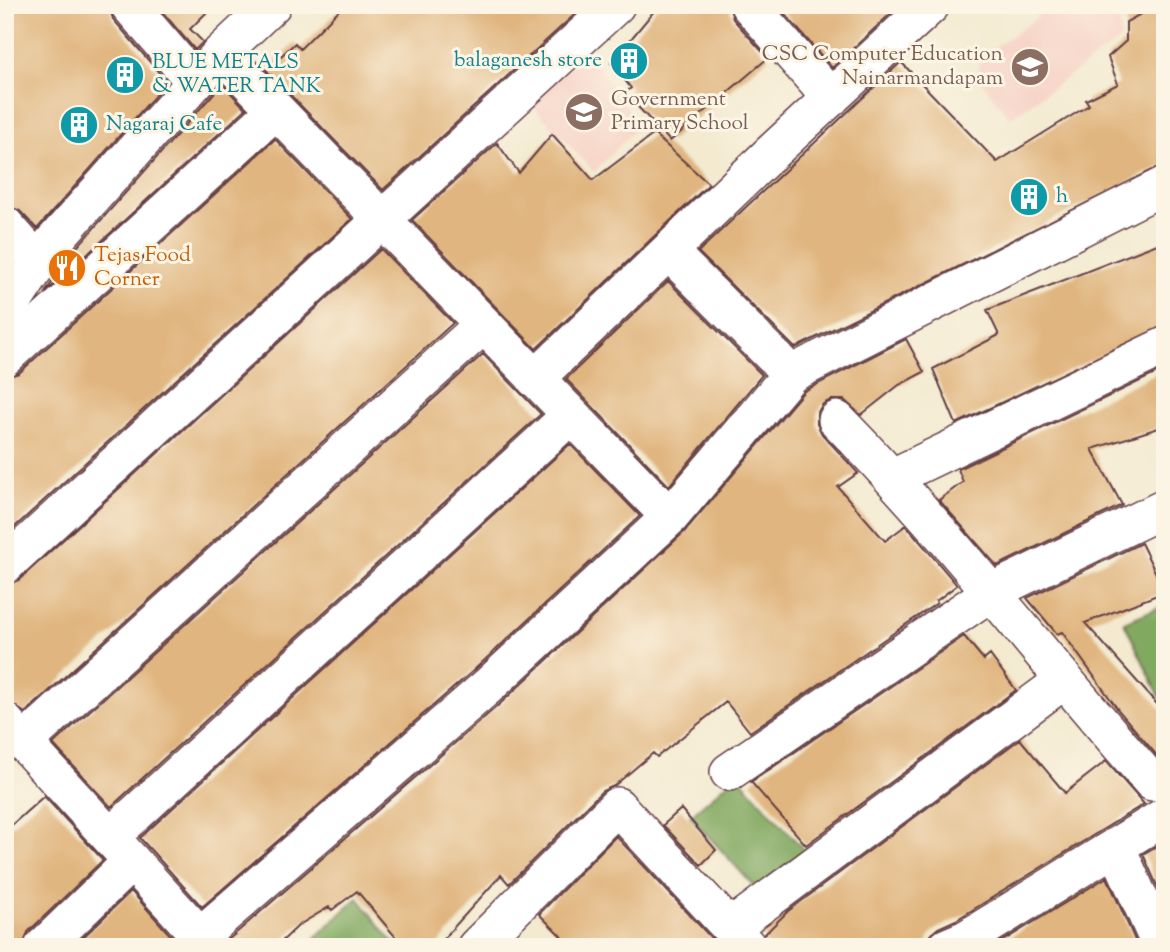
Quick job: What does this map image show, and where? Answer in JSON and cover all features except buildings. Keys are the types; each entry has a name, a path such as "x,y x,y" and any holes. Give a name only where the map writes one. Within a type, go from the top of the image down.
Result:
{"street":[{"path":"129,5 195,82"},
{"path":"5,314 53,242 221,53 272,5"},
{"path":"5,565 616,5"},
{"path":"749,5 831,98"},
{"path":"535,379 931,5"},
{"path":"221,53 670,517"},
{"path":"5,358 276,110"},
{"path":"482,325 14,732 200,936 488,686 670,517 791,373 1165,185"},
{"path":"5,225 39,263"},
{"path":"670,253 791,373"},
{"path":"893,477 1165,346"},
{"path":"43,947 121,849 571,415"},
{"path":"837,420 893,477 1063,681 1161,789"},
{"path":"729,772 991,592 1165,508"},
{"path":"476,947 617,806 738,937 1063,681"},
{"path":"947,947 966,939 1165,816"},
{"path":"1116,846 1161,947"}],"shaded area":[{"name":"CSC Computer Education Nainarmandapam","path":"1032,5 1147,5 1119,21 1121,39 1010,118 978,77 980,58 1038,17"},
{"name":"Government Primary School","path":"588,52 639,125 594,172 527,100"}],"green space":[{"path":"1165,605 1165,698 1161,699 1124,622"},
{"path":"737,775 812,859 761,894 690,816"},
{"path":"358,898 397,947 305,947"}],"place":[{"name":"balaganesh store","path":"629,61"},
{"name":"CSC Computer Education Nainarmandapam","path":"1030,67"},
{"name":"BLUE METALS & WATER TANK","path":"125,75"},
{"name":"Government Primary School","path":"584,112"},
{"name":"Nagaraj Cafe","path":"79,125"},
{"name":"h","path":"1029,197"},
{"name":"Tejas Food Corner","path":"67,268"}]}
